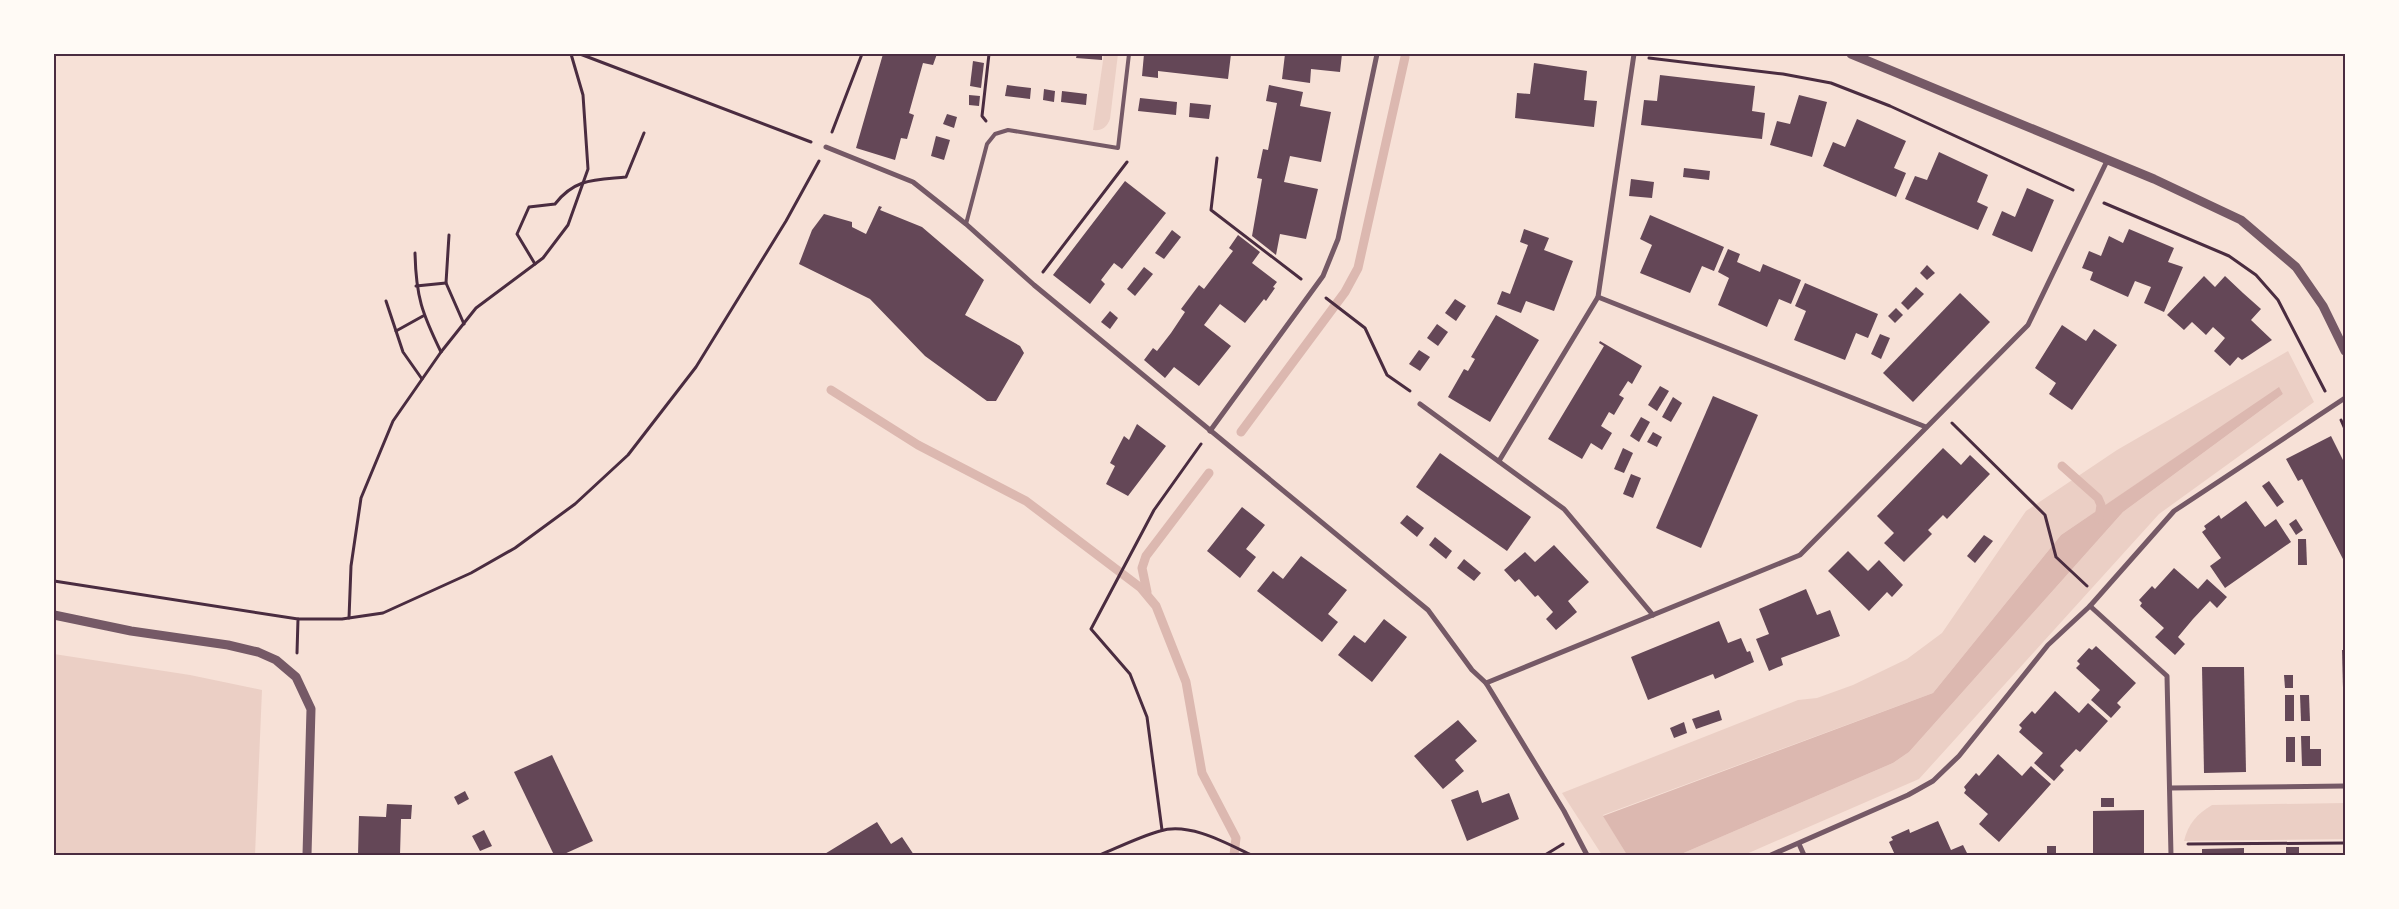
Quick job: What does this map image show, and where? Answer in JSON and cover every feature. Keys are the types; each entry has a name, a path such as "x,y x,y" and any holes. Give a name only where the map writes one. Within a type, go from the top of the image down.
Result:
{"street":[{"path":"1210,431 1323,276 1338,239 1377,54"},
{"path":"1851,54 2154,179 2241,220 2296,267 2323,306 2345,351"},
{"path":"1498,461 1598,297 1633,55"},
{"path":"826,147 912,182 966,224 1034,285 1428,610 1472,670 1486,683 1564,812 1587,855"},
{"path":"1486,683 1800,555 2028,325 2107,161"},
{"path":"1598,297 1926,427"},
{"path":"1771,855 1908,795 1933,781 1959,756 2048,645 2090,606 2174,512 2345,398"},
{"path":"1420,404 1564,509 1653,615"},
{"path":"2090,606 2167,676 2171,855"},
{"path":"54,615 131,630 228,645 258,652 276,660 296,677 312,710 307,855"},
{"path":"2170,788 2345,786"},
{"path":"1799,844 1804,855"}],"lane":[{"path":"966,224 987,144 995,134 1008,130 1118,148 1129,54"}],"path":[{"path":"349,618 351,566 361,498 393,421 441,352 476,308 542,258 568,224 588,169 583,95 571,54"},
{"path":"580,54 826,147"},
{"path":"54,581 298,619 349,618 382,613 459,580 515,548 576,504 628,455 696,367 786,221 826,147 862,54"},
{"path":"989,54 982,116 995,134"},
{"path":"1633,55 1783,74 1830,83 1890,106 2089,197 2229,256 2256,275 2278,300 2345,429"},
{"path":"535,264 517,234 529,207 555,204 564,192 583,181 626,177 644,133"},
{"path":"1034,285 1132,156"},
{"path":"1217,158 1211,210 1364,328 1387,375 1418,396 1420,404"},
{"path":"448,234 446,283 464,324"},
{"path":"414,253 416,286 423,316 441,352"},
{"path":"416,286 446,283"},
{"path":"386,301 403,352 422,379"},
{"path":"396,331 423,316"},
{"path":"1941,412 2046,515 2056,557 2088,586"},
{"path":"1162,830 1148,717 1130,674 1091,629 1154,510 1210,431"},
{"path":"296,677 298,619"},
{"path":"1100,855 1162,830 1195,831 1218,839 1251,855"},
{"path":"2171,844 2345,843"}],"shaded area":[{"path":"1104,54 1118,54 1110,119 1104,128 1093,130"},
{"path":"2288,351 2314,402 2159,514 1919,779 1744,855 1679,855 1893,763 1909,752 2123,512 2283,394 2279,388 2061,535 1933,693 1603,815 1627,855 1602,855 1562,793 1798,700 1817,698 1853,685 1907,659 1942,633 2026,511 2117,450"},
{"path":"2279,387 2283,394 2123,512 1909,752 1893,763 1679,855 1627,855 1603,816 1933,693 2061,535"},
{"path":"54,654 190,675 262,690 255,855 54,855"},
{"path":"2345,803 2345,839 2184,841 2188,829 2194,820 2212,805"}],"building":[{"path":"883,54 937,54 933,65 923,63 909,113 914,115 907,139 901,138 895,160 856,148"},
{"path":"1077,54 1102,54 1102,60 1076,58"},
{"path":"1144,54 1231,54 1228,79 1158,71 1158,78 1142,76"},
{"path":"1285,54 1342,54 1340,72 1311,69 1310,83 1282,79"},
{"path":"973,61 984,63 981,88 970,86"},
{"path":"1534,63 1587,71 1584,100 1597,101 1594,127 1515,118 1517,93 1530,94"},
{"path":"1660,75 1755,86 1752,111 1765,113 1762,139 1641,125 1644,100 1657,101"},
{"path":"1007,85 1031,88 1030,99 1005,96"},
{"path":"1269,85 1303,92 1300,106 1331,112 1321,162 1290,156 1284,182 1318,189 1306,239 1280,234 1276,255 1252,236 1262,179 1257,178 1263,149 1268,150 1277,103 1266,101"},
{"path":"1044,89 1055,91 1054,102 1043,100"},
{"path":"1062,91 1087,94 1086,105 1061,102"},
{"path":"969,95 980,96 979,106 969,105"},
{"path":"1799,95 1827,102 1812,157 1770,145 1777,121 1790,124"},
{"path":"1140,98 1177,102 1176,115 1138,111"},
{"path":"1190,103 1211,105 1209,119 1189,117"},
{"path":"947,114 957,117 954,128 943,124"},
{"path":"1857,119 1906,141 1894,168 1906,173 1896,197 1823,166 1833,142 1845,147"},
{"path":"936,136 950,140 944,160 931,156"},
{"path":"1939,152 1988,175 1977,202 1988,207 1978,230 1905,199 1915,176 1927,180"},
{"path":"1684,168 1710,171 1709,180 1683,177"},
{"path":"1631,179 1654,182 1652,198 1629,196"},
{"path":"1125,181 1166,213 1122,269 1114,263 1101,280 1105,284 1090,304 1053,275"},
{"path":"2027,188 2054,200 2032,252 1992,235 2002,211 2015,217"},
{"path":"879,206 882,207 880,210 922,227 984,280 965,315 1020,346 1024,353 996,401 987,401 925,356 870,299 799,264 812,230 824,214 852,222 852,227 866,234"},
{"path":"1650,215 1724,247 1714,271 1702,266 1690,293 1640,273 1652,245 1640,239"},
{"path":"1524,229 1549,238 1544,250 1573,261 1554,311 1526,301 1521,313 1497,304 1502,291 1510,294 1528,245 1520,242"},
{"path":"2129,229 2174,248 2168,262 2183,267 2164,312 2144,303 2151,287 2135,281 2128,297 2090,280 2093,272 2082,268 2089,251 2101,256 2109,236 2123,243"},
{"path":"1172,230 1181,237 1164,259 1155,253"},
{"path":"1238,235 1260,252 1252,263 1277,282 1273,287 1275,288 1266,301 1264,299 1245,323 1220,304 1204,325 1231,346 1199,386 1174,367 1165,378 1144,360 1153,348 1157,351 1171,333 1185,312 1181,309 1199,285 1204,289 1233,251 1229,248"},
{"path":"1728,249 1740,254 1737,262 1760,272 1763,264 1801,280 1791,304 1779,299 1767,327 1718,305 1729,278 1718,272"},
{"path":"1927,265 1935,273 1927,280 1920,273"},
{"path":"1144,267 1153,274 1135,296 1127,289"},
{"path":"2204,276 2215,287 2225,276 2261,309 2251,320 2272,340 2242,360 2238,357 2230,366 2214,351 2225,338 2213,327 2206,335 2192,322 2184,330 2167,315"},
{"path":"1805,283 1878,314 1868,338 1856,333 1845,360 1794,340 1806,311 1795,306"},
{"path":"1916,287 1924,294 1908,310 1901,303"},
{"path":"1960,293 1990,322 1913,402 1883,373"},
{"path":"1455,299 1466,306 1456,321 1445,313"},
{"path":"1896,308 1903,315 1895,323 1888,316"},
{"path":"1110,311 1118,318 1110,329 1101,322"},
{"path":"1496,315 1539,340 1490,422 1448,397 1464,369 1468,371 1475,359 1471,357"},
{"path":"1437,324 1448,332 1438,346 1427,338"},
{"path":"2062,325 2086,341 2094,329 2117,345 2072,410 2049,394 2056,383 2035,368"},
{"path":"1880,334 1890,338 1881,359 1871,354"},
{"path":"1600,341 1642,366 1632,384 1628,381 1619,395 1624,398 1614,415 1609,412 1601,426 1612,433 1602,450 1591,443 1582,459 1548,439 1604,346 1599,343"},
{"path":"1419,350 1430,357 1420,371 1409,364"},
{"path":"1660,386 1669,391 1657,411 1648,405"},
{"path":"1713,396 1758,415 1701,548 1656,528"},
{"path":"1673,397 1682,403 1671,422 1662,417"},
{"path":"1641,417 1650,422 1639,442 1630,436"},
{"path":"1137,424 1166,446 1128,496 1106,484 1115,466 1110,463 1124,436 1129,440"},
{"path":"1653,432 1662,437 1657,447 1647,442"},
{"path":"2331,436 2345,464 2345,563 2302,479 2298,481 2286,459"},
{"path":"1623,448 1633,453 1624,473 1614,469"},
{"path":"1943,448 1961,465 1970,455 1990,474 1947,519 1943,515 1928,530 1932,534 1904,562 1884,543 1894,533 1877,516"},
{"path":"1440,453 1531,517 1507,551 1416,487"},
{"path":"1631,474 1641,478 1633,498 1623,494"},
{"path":"2269,481 2284,502 2277,507 2262,486"},
{"path":"2246,501 2265,527 2276,519 2291,542 2225,588 2210,566 2221,558 2202,532 2206,529 2204,526 2219,515 2221,519"},
{"path":"1242,507 1265,525 1246,549 1256,557 1240,578 1207,551"},
{"path":"1407,515 1424,528 1417,537 1400,523"},
{"path":"2296,519 2303,530 2296,535 2289,524"},
{"path":"1984,535 1993,541 1975,563 1967,556"},
{"path":"1435,537 1452,551 1446,559 1429,545"},
{"path":"2298,539 2306,539 2307,565 2298,565"},
{"path":"1554,545 1589,582 1568,601 1577,612 1556,630 1546,619 1553,612 1538,595 1535,597 1519,579 1515,582 1504,570 1525,552 1535,562"},
{"path":"1848,551 1868,571 1879,560 1903,585 1892,597 1887,592 1869,611 1828,571"},
{"path":"1301,556 1347,590 1328,614 1338,622 1322,642 1257,591 1273,571 1283,579"},
{"path":"1464,559 1481,573 1474,581 1457,568"},
{"path":"2174,568 2198,589 2207,579 2227,597 2217,608 2210,601 2193,619 2178,637 2185,644 2175,655 2155,637 2164,628 2140,606 2142,603 2139,600 2152,586 2155,589"},
{"path":"1806,589 1817,615 1830,610 1840,636 1781,658 1783,665 1769,671 1756,639 1769,634 1759,609"},
{"path":"1384,619 1407,637 1372,682 1338,655 1354,635 1365,643"},
{"path":"1719,621 1728,643 1741,638 1747,652 1750,651 1754,662 1715,679 1713,674 1648,700 1631,657"},
{"path":"2096,646 2136,683 2117,703 2121,707 2111,718 2091,700 2100,690 2076,668 2080,664 2077,661 2089,648 2092,650"},
{"path":"2342,650 2345,650 2345,688 2343,688"},
{"path":"2202,667 2244,667 2246,772 2204,773"},
{"path":"2284,675 2293,675 2293,688 2285,688"},
{"path":"2055,691 2079,713 2088,703 2108,721 2080,752 2076,749 2060,766 2064,770 2054,781 2034,763 2043,753 2019,732 2022,728 2019,725 2032,711 2035,714"},
{"path":"2285,695 2294,695 2294,721 2285,721"},
{"path":"2300,695 2309,695 2310,721 2301,721"},
{"path":"1719,710 1722,720 1696,729 1692,719"},
{"path":"1458,720 1477,741 1455,760 1464,771 1443,789 1414,756"},
{"path":"1684,722 1687,733 1674,738 1670,728"},
{"path":"2301,736 2310,736 2310,749 2321,749 2321,766 2302,766"},
{"path":"2286,737 2295,737 2295,762 2286,762"},
{"path":"1998,754 2022,776 2031,766 2051,784 1999,842 1979,824 1988,814 1964,793 1966,790 1964,787 1976,773 1979,776"},
{"path":"552,755 593,841 562,855 554,855 514,772"},
{"path":"1478,790 1482,803 1509,793 1519,819 1467,841 1451,800"},
{"path":"465,791 469,799 458,805 454,797"},
{"path":"2101,798 2114,798 2114,807 2101,807"},
{"path":"387,804 412,805 411,819 401,819 400,855 358,855 359,816 386,817"},
{"path":"2144,810 2144,855 2093,855 2093,811"},
{"path":"1938,821 1951,850 1963,845 1968,855 1895,855 1889,842 1893,840 1891,837 1909,829 1910,833"},
{"path":"877,822 891,844 902,837 914,855 823,855"},
{"path":"484,830 492,846 480,851 472,836"},
{"path":"2047,846 2056,846 2056,855 2047,855"},
{"path":"2286,847 2299,847 2299,855 2286,855"},
{"path":"2244,848 2244,855 2202,855 2202,849"}],"waterway":[{"path":"1241,432 1345,292 1358,268 1405,57"},
{"path":"831,390 918,445 1026,501 1141,588 1156,606 1186,682 1202,773 1236,838 1234,855"},
{"path":"2062,466 2098,498 2101,505 2099,519"},
{"path":"1147,592 1142,568 1146,556 1209,473"}]}
